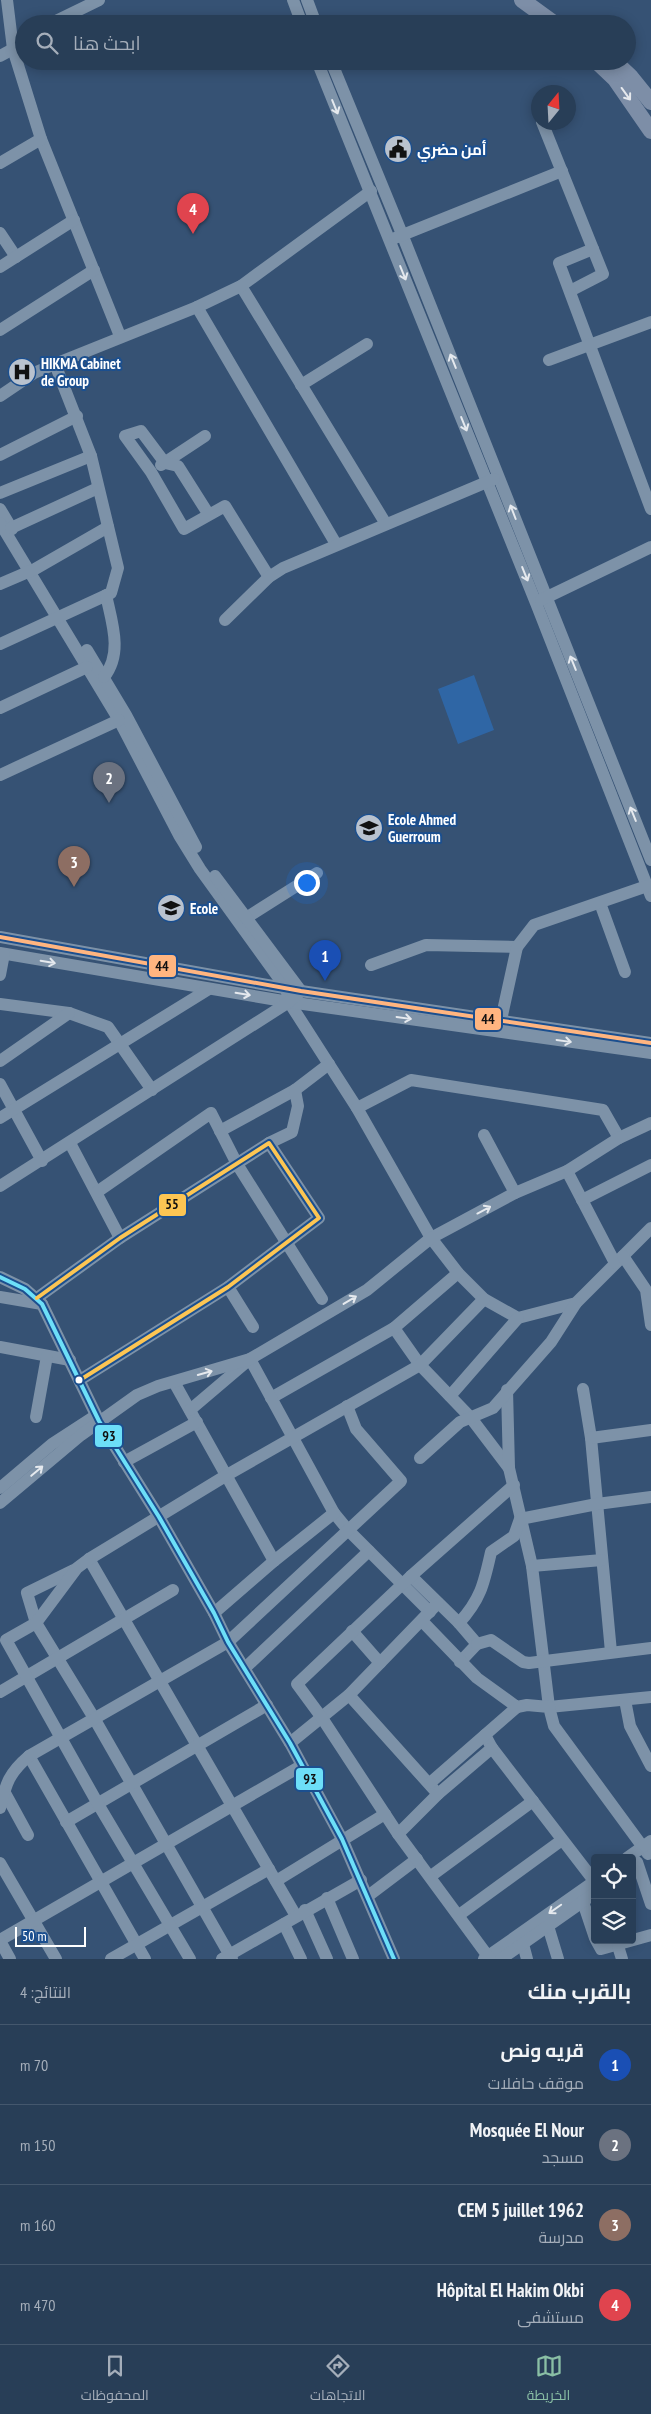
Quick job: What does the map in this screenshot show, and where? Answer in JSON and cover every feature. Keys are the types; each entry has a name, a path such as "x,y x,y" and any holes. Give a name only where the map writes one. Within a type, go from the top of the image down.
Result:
{"main road":[{"path":"522,0 543,15"},
{"path":"605,70 620,86 651,131"},
{"path":"624,70 651,102"}],"street":[{"path":"7,0 15,34"},
{"path":"68,15 99,0"},
{"path":"293,0 299,15"},
{"path":"307,0 313,15"},
{"path":"0,56 15,44"},
{"path":"24,70 41,139 120,336"},
{"path":"321,70 390,240 493,479"},
{"path":"335,70 402,234 493,479 541,599 651,860"},
{"path":"545,130 603,274 570,292"},
{"path":"0,163 41,139"},
{"path":"390,240 562,171"},
{"path":"0,396 34,374 120,336 197,307 241,286 371,191"},
{"path":"0,267 74,220"},
{"path":"0,233 16,257"},
{"path":"593,250 559,263 651,509"},
{"path":"0,330 94,270"},
{"path":"241,286 386,524"},
{"path":"197,307 336,544"},
{"path":"549,360 651,322"},
{"path":"301,385 367,344"},
{"path":"0,644 112,593 118,568 91,456 56,364"},
{"path":"0,455 77,416"},
{"path":"210,515 178,466 164,463 140,431 125,436 151,472 184,530 226,506 269,576"},
{"path":"151,472 205,436"},
{"path":"0,494 91,456"},
{"path":"225,620 269,576 336,544 493,479"},
{"path":"98,488 3,519 119,720 192,855 286,988 289,1002 357,1108 431,1238 458,1273 484,1299 518,1318"},
{"path":"0,584 32,570 108,528"},
{"path":"541,599 651,547"},
{"path":"104,677 112,667 116,644 106,595"},
{"path":"500,1020 517,946 534,925 649,891 541,599"},
{"path":"60,616 104,677 192,840 246,918 301,990"},
{"path":"0,708 87,667"},
{"path":"0,775 119,720"},
{"path":"246,918 317,873"},
{"path":"600,904 625,972"},
{"path":"0,937 286,988 651,1043"},
{"path":"371,965 426,945 517,946"},
{"path":"0,976 2,954 289,1002 651,1053"},
{"path":"0,1118 209,989"},
{"path":"0,1186 289,1002 301,990"},
{"path":"0,1004 69,1013 108,1027 152,1090"},
{"path":"0,1061 69,1013"},
{"path":"220,1131 295,1090 328,1064"},
{"path":"357,1108 411,1080 603,1110 619,1138"},
{"path":"0,1084 42,1161"},
{"path":"0,1297 40,1301 120,1238 268,1143 292,1132 298,1106 295,1090"},
{"path":"97,1192 211,1113 237,1164 322,1299"},
{"path":"190,1410 250,1360 366,1290 431,1238 515,1194 567,1171 619,1138 651,1122"},
{"path":"484,1135 515,1194"},
{"path":"70,1143 120,1238"},
{"path":"80,1380 228,1287 319,1218 268,1143"},
{"path":"582,1200 651,1165"},
{"path":"567,1171 582,1200 619,1259 646,1290 651,1325"},
{"path":"420,1458 460,1422 493,1408 550,1342 576,1303 651,1228"},
{"path":"271,1398 394,1328 458,1273"},
{"path":"0,1277 40,1301 98,1418 159,1517 214,1613 228,1642 290,1743 342,1839 394,1959"},
{"path":"228,1287 253,1327"},
{"path":"361,1880 300,1913 228,1958 167,1843 36,1623 27,1593 77,1568 227,1475 420,1365 484,1299"},
{"path":"450,1396 518,1318 576,1303"},
{"path":"394,1328 420,1365 471,1418 509,1468"},
{"path":"0,1347 70,1360"},
{"path":"36,1417 47,1356"},
{"path":"0,1488 52,1444 77,1426 98,1418 138,1395 174,1382 250,1360"},
{"path":"250,1360 294,1437 334,1513 369,1551 407,1580 430,1612 460,1662 477,1678 517,1707"},
{"path":"174,1382 274,1561"},
{"path":"583,1388 590,1438 611,1652"},
{"path":"507,1390 509,1468 532,1566 549,1707 554,1726 648,1848 636,1858"},
{"path":"77,1426 83,1410 86,1393"},
{"path":"0,1808 4,1791 14,1768 61,1736 161,1682 228,1642 401,1480 356,1429 347,1406"},
{"path":"0,1502 98,1418"},
{"path":"124,1462 197,1422"},
{"path":"590,1438 651,1430"},
{"path":"491,1958 398,1834 322,1718 297,1684 407,1580 514,1485"},
{"path":"520,1519 597,1504 651,1497"},
{"path":"214,1613 274,1561 334,1513"},
{"path":"459,1623 473,1607 483,1589 491,1552 514,1536 520,1519"},
{"path":"245,1668 369,1551"},
{"path":"90,1559 276,1881 300,1913 327,1959"},
{"path":"532,1566 602,1560"},
{"path":"77,1568 36,1623 6,1640 98,1804 190,1959"},
{"path":"0,1692 174,1590"},
{"path":"430,1612 459,1623 477,1644"},
{"path":"290,1743 349,1695 430,1612"},
{"path":"352,1631 380,1663"},
{"path":"460,1662 477,1644 492,1640 524,1662 544,1662 651,1648"},
{"path":"349,1695 438,1794"},
{"path":"430,1783 517,1707 527,1705 549,1707 651,1698"},
{"path":"625,1700 630,1726 651,1766"},
{"path":"66,1822 267,1705"},
{"path":"485,1735 492,1748 591,1876"},
{"path":"398,1834 438,1794 492,1748"},
{"path":"29,1756 145,1959"},
{"path":"10,1959 0,1941 132,1862 301,1766"},
{"path":"4,1791 28,1835"},
{"path":"431,1876 534,1801"},
{"path":"276,1881 385,1814"},
{"path":"459,1915 562,1840"},
{"path":"368,1896 418,1859"},
{"path":"0,1863 5,1883 34,1920 56,1959"},
{"path":"111,1959 169,1924 269,1869"},
{"path":"636,1871 651,1904"},
{"path":"491,1958 591,1884"},
{"path":"491,1958 523,1944 591,1896"},
{"path":"327,1898 353,1959"},
{"path":"583,1902 591,1927"},
{"path":"284,1924 301,1959"},
{"path":"548,1926 558,1959"},
{"path":"598,1944 601,1949 618,1946 651,1935"},
{"path":"523,1944 527,1959"},
{"path":"618,1946 622,1959"}],"shaded area":[{"path":"474,675 494,730 458,744 438,689"}],"transit line":[{"name":"44","path":"0,937 301,991 651,1043"},
{"name":"55","path":"37,1298 120,1238 269,1143 319,1218 228,1287 80,1380"},
{"name":"93","path":"0,1277 25,1289 42,1304 99,1421 159,1517 214,1613 228,1642 290,1743 342,1839 394,1959"}],"place":[{"name":"أمن حضري","path":"398,149"},
{"name":"Hôpital El Hakim Okbi","path":"193,234"},
{"name":"HIKMA Cabinet de Group","path":"22,372"},
{"name":"Mosquée El Nour","path":"109,803"},
{"name":"Ecole Ahmed Guerroum","path":"369,828"},
{"name":"CEM 5 juillet 1962","path":"74,887"},
{"name":"Ecole","path":"171,908"},
{"name":"قريه ونص","path":"325,981"}]}
